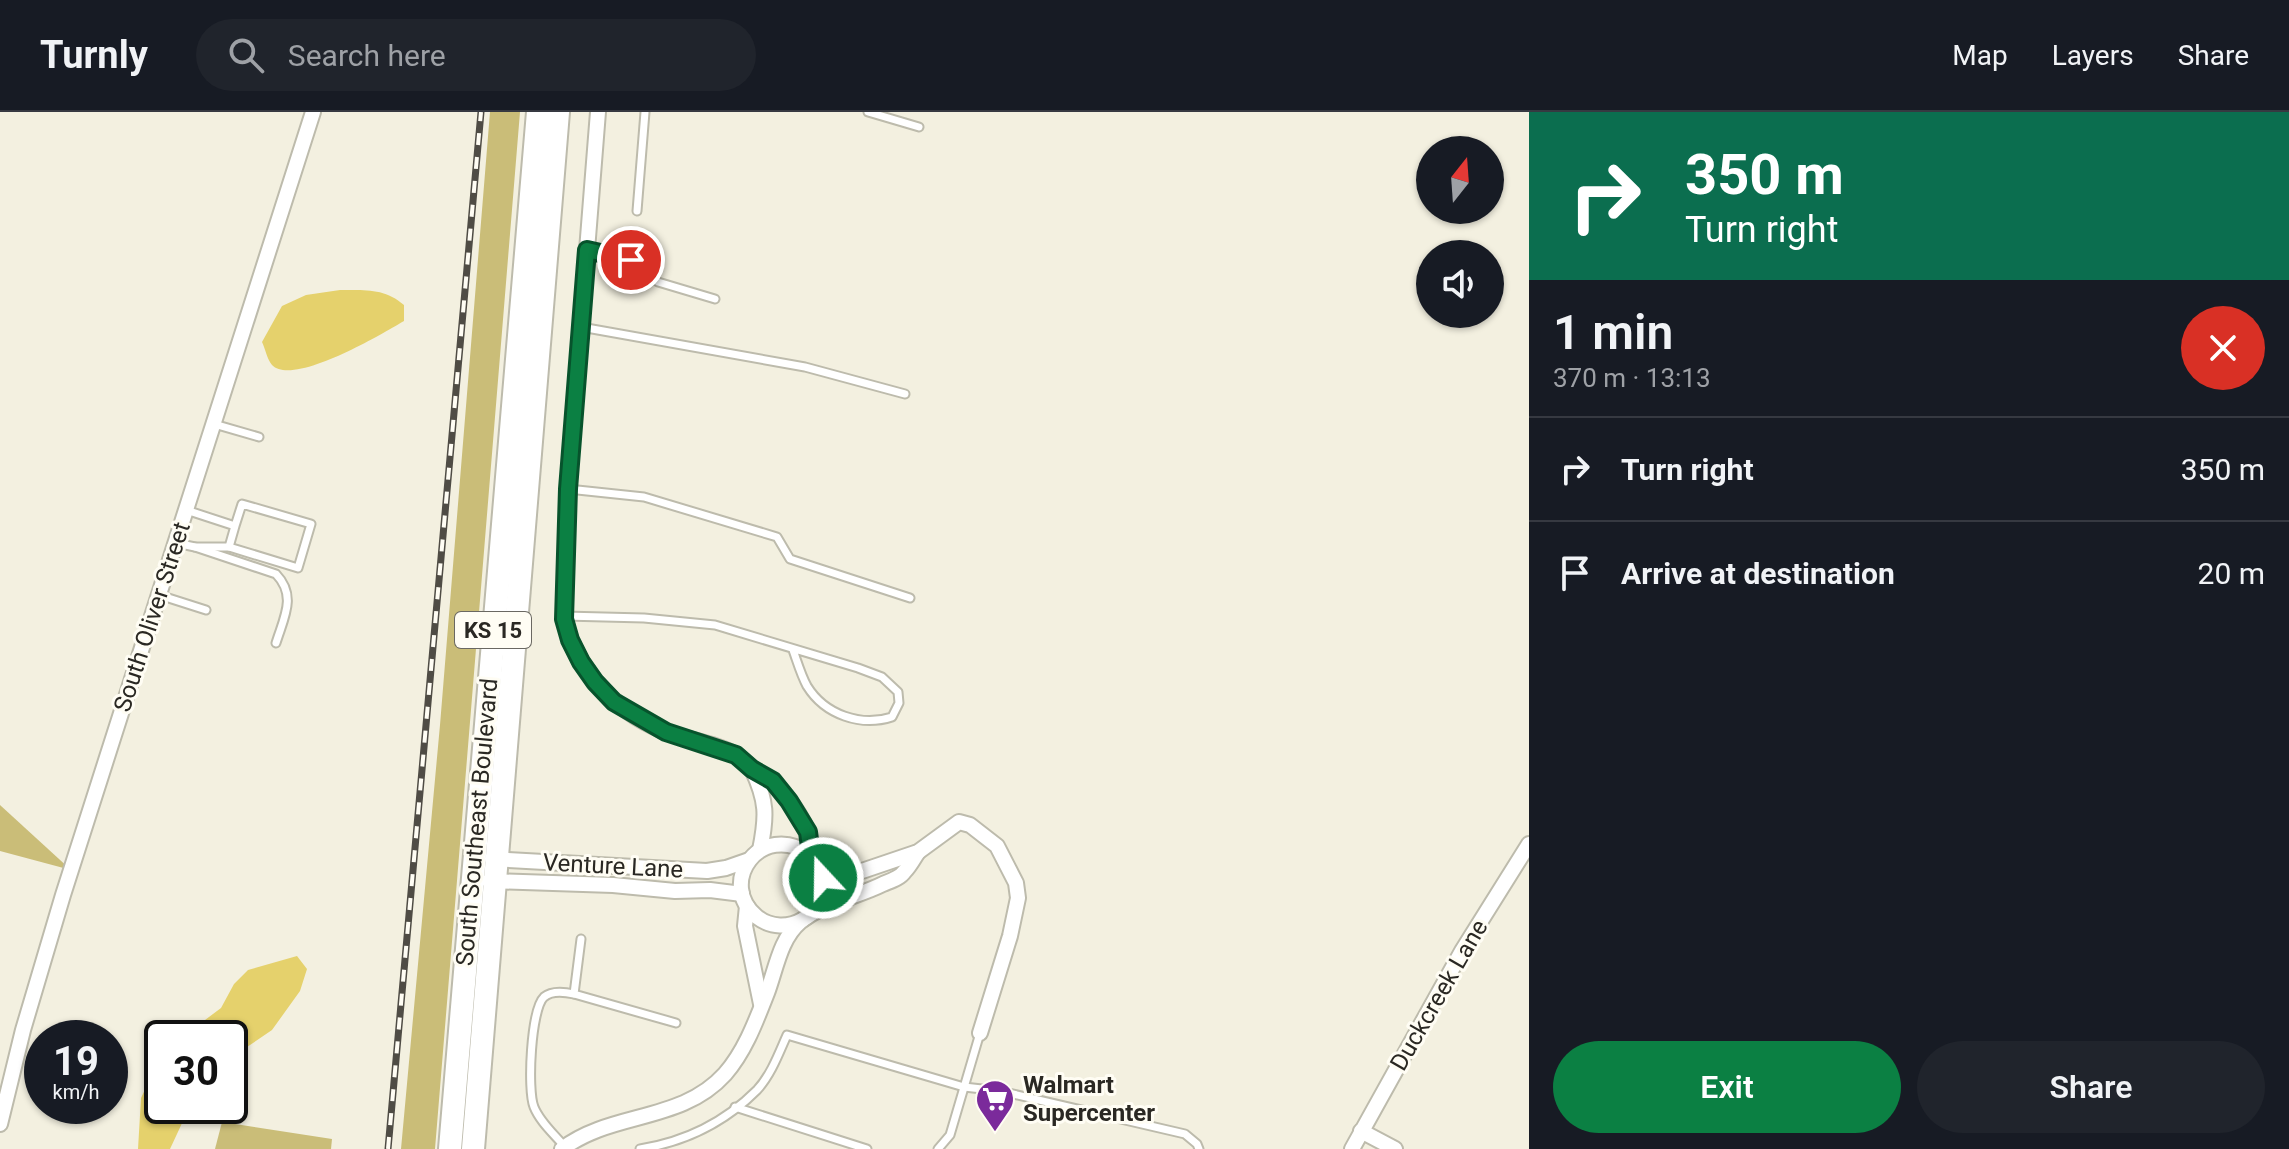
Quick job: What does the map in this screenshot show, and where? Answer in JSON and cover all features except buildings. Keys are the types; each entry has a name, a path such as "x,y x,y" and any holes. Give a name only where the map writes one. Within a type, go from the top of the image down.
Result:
{"main road":[{"name":"South Southeast Boulevard","path":"473,1149 484,869 538,112"},
{"name":"South Southeast Boulevard","path":"450,1149 484,869 558,112"}],"street":[{"name":"South Oliver Street","path":"0,1124 59,906 313,112"},
{"path":"563,1148 602,1126 665,1112 707,1092 738,1056 784,943 800,922 811,915 823,891 823,878 808,832 773,781 736,755 666,732 614,702 595,682 570,640 564,616 568,489 598,112"},
{"path":"752,769 761,788 766,818 741,882 745,926 761,1005"},
{"path":"754,855 772,844 786,843 800,847 815,860 859,872 918,852 959,822 970,825 997,846 1016,883 1018,909 980,1033"},
{"name":"Duckcreek Lane","path":"1352,1149 1462,951 1529,844"},
{"path":"745,900 765,922 788,925 800,922 834,903 864,893 903,874 918,852"},
{"name":"Venture Lane","path":"484,869 707,871 726,868 754,855"},
{"name":"Venture Lane","path":"484,869 675,891 710,890 745,900"},
{"path":"1361,1131 1395,1149"}],"lane":[{"path":"637,211 645,112"},
{"path":"868,112 919,127"},
{"path":"587,250 631,260 658,282 715,299"},
{"path":"581,327 805,367 905,394"},
{"path":"214,424 259,437"},
{"path":"568,489 644,497 777,537 790,559 910,598"},
{"path":"195,547 229,547 298,568 311,524 242,504 229,547"},
{"path":"186,510 235,526"},
{"path":"176,543 276,574 284,582 289,596 276,643"},
{"path":"159,595 206,610"},
{"path":"564,616 644,618 715,625 882,677 898,692 899,703 892,717 875,723 852,720 826,706 808,687 793,650"},
{"path":"574,994 581,939"},
{"path":"563,1148 534,1109 531,1098 530,1066 537,1009 543,998 552,993 574,994 676,1023"},
{"path":"938,1149 950,1135 980,1033"},
{"path":"640,1149 668,1145 693,1135 735,1107 758,1089 787,1035 964,1087 1000,1091 1150,1124 1185,1134 1199,1149"},
{"path":"735,1107 867,1149"}],"shaded area":[{"path":"490,112 520,112 435,1149 401,1149 440,725"},
{"path":"340,290 374,291 389,295 404,305 404,321 317,364 283,370 272,365 262,342 282,306 306,295"},
{"path":"0,805 71,870 0,851"},
{"path":"297,956 307,969 300,991 272,1030 248,1046 248,1020 205,1020 221,1008 234,984 248,970"},
{"path":"144,1092 144,1124 182,1124 170,1149 138,1149"},
{"path":"221,1124 332,1139 331,1149 215,1149"}],"railway":[{"path":"388,1149 481,112"}],"place":[{"name":"Walmart Supercenter","path":"995,1133"}],"route":[{"path":"631,260 587,250 568,489 564,619 570,640 595,682 614,702 666,732 736,755 773,781 808,832 811,855 823,878"}]}
